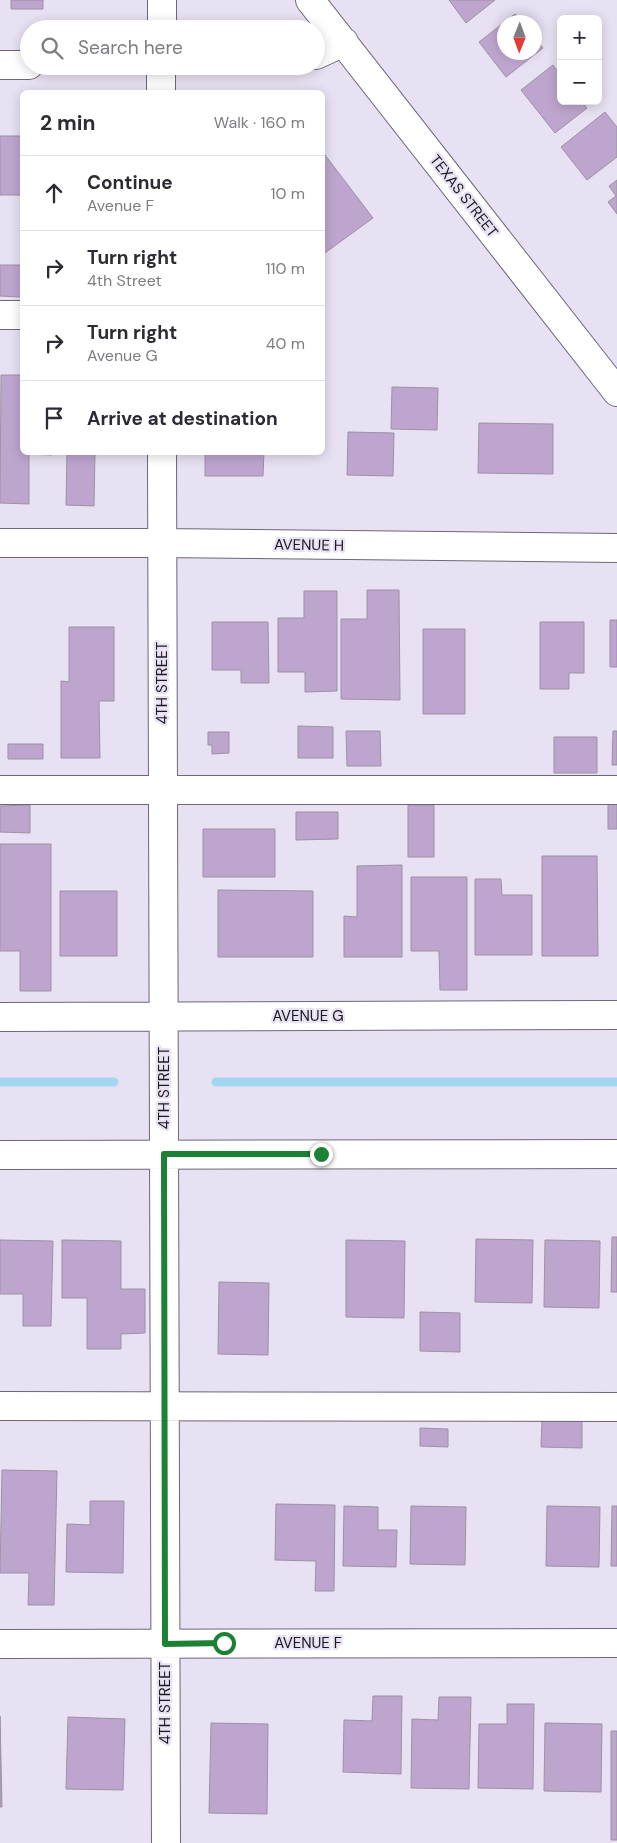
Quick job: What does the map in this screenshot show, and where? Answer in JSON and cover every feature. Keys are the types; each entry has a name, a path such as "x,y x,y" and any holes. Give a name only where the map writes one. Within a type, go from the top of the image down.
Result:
{"street":[{"path":"162,0 162,20"},
{"name":"TEXAS STREET","path":"310,0 617,392"},
{"path":"325,51 344,42"},
{"path":"0,65 20,65"},
{"path":"161,75 161,90"},
{"path":"0,315 20,315"},
{"name":"4TH STREET","path":"162,455 166,1843"},
{"name":"AVENUE H","path":"0,543 617,548"},
{"path":"0,790 617,790"},
{"name":"AVENUE G","path":"0,1017 617,1015"},
{"path":"0,1154 617,1154"},
{"path":"0,1406 617,1407"},
{"name":"AVENUE F","path":"0,1644 617,1643"}],"building":[{"path":"11,0 43,0 43,9 11,9"},
{"path":"449,0 495,0 466,23"},
{"path":"497,28 497,60 528,60 506,77 479,42"},
{"path":"553,65 557,70 557,105 584,105 587,108 555,133 521,90"},
{"path":"605,112 617,127 617,157 587,180 561,147"},
{"path":"0,136 20,136 20,195 0,195"},
{"path":"325,155 373,218 325,253"},
{"path":"617,180 617,214 608,202 616,196 609,186"},
{"path":"0,265 20,265 20,297 0,296"},
{"path":"1,375 20,375 20,455 29,455 29,504 0,503"},
{"path":"392,387 438,388 437,430 391,429"},
{"path":"479,423 553,424 553,474 478,473"},
{"path":"348,432 394,433 393,476 347,475"},
{"path":"67,455 95,455 94,506 66,505"},
{"path":"205,455 264,455 263,476 205,476"},
{"path":"367,590 399,590 400,700 341,699 341,619 367,619"},
{"path":"304,591 337,591 337,691 305,692 305,672 278,672 278,618 304,618"},
{"path":"610,620 617,620 617,667 610,667"},
{"path":"212,622 268,622 269,683 241,683 241,670 212,670"},
{"path":"540,622 584,622 584,673 569,673 569,689 540,689"},
{"path":"69,627 114,627 114,701 99,701 100,758 61,758 61,681 69,682"},
{"path":"423,629 465,629 465,714 423,714"},
{"path":"298,726 333,727 333,758 298,758"},
{"path":"346,731 380,731 381,766 347,766"},
{"path":"613,731 617,731 617,765 612,765"},
{"path":"208,732 229,732 229,753 212,754 212,745 208,745"},
{"path":"554,737 597,737 597,773 554,773"},
{"path":"8,744 43,744 43,759 8,759"},
{"path":"608,799 617,799 617,829 608,829"},
{"path":"30,805 30,833 0,832 0,806"},
{"path":"408,805 434,805 434,857 408,857"},
{"path":"296,812 338,812 338,839 296,840"},
{"path":"203,829 275,829 275,877 203,877"},
{"path":"0,844 51,844 51,991 20,991 20,951 0,951"},
{"path":"542,856 597,856 598,956 542,956"},
{"path":"402,865 402,957 344,957 344,916 357,917 357,866"},
{"path":"411,877 467,877 467,990 440,990 439,951 411,951"},
{"path":"475,879 501,879 502,895 532,895 532,955 475,955"},
{"path":"218,890 313,891 313,957 218,957"},
{"path":"60,891 117,891 117,956 60,956"},
{"path":"612,1237 617,1237 617,1292 611,1292"},
{"path":"476,1239 533,1240 532,1303 475,1302"},
{"path":"0,1240 53,1241 51,1326 23,1326 23,1294 0,1294"},
{"path":"62,1240 121,1241 121,1289 145,1289 145,1333 121,1334 121,1349 87,1349 87,1298 62,1298"},
{"path":"346,1240 405,1241 404,1318 346,1317"},
{"path":"545,1240 600,1241 599,1308 544,1307"},
{"path":"219,1282 269,1283 268,1355 218,1354"},
{"path":"420,1312 460,1313 460,1352 420,1351"},
{"path":"542,1420 582,1421 582,1448 541,1447"},
{"path":"420,1428 448,1429 448,1447 420,1446"},
{"path":"2,1470 57,1471 54,1605 28,1605 29,1573 0,1573"},
{"path":"90,1501 124,1501 123,1573 66,1572 67,1524 90,1525"},
{"path":"276,1504 335,1505 334,1591 315,1591 316,1561 275,1560"},
{"path":"344,1506 378,1507 378,1530 397,1530 396,1567 343,1566"},
{"path":"411,1506 466,1507 465,1565 410,1564"},
{"path":"547,1506 600,1507 599,1567 546,1566"},
{"path":"612,1506 617,1506 617,1566 611,1566"},
{"path":"373,1696 402,1696 401,1774 343,1772 344,1720 372,1721"},
{"path":"439,1697 471,1697 469,1789 411,1788 412,1719 438,1720"},
{"path":"507,1704 534,1704 533,1789 478,1788 479,1724 507,1724"},
{"path":"0,1716 2,1807 0,1807"},
{"path":"68,1717 125,1719 123,1790 66,1789"},
{"path":"211,1723 268,1724 267,1814 209,1813"},
{"path":"545,1723 602,1724 601,1792 544,1791"},
{"path":"611,1731 617,1731 617,1840 611,1840"}],"waterway":[{"path":"0,1082 114,1082"},
{"path":"216,1082 617,1082"}],"route":[{"path":"224,1643 165,1644 164,1154 321,1154"}]}
